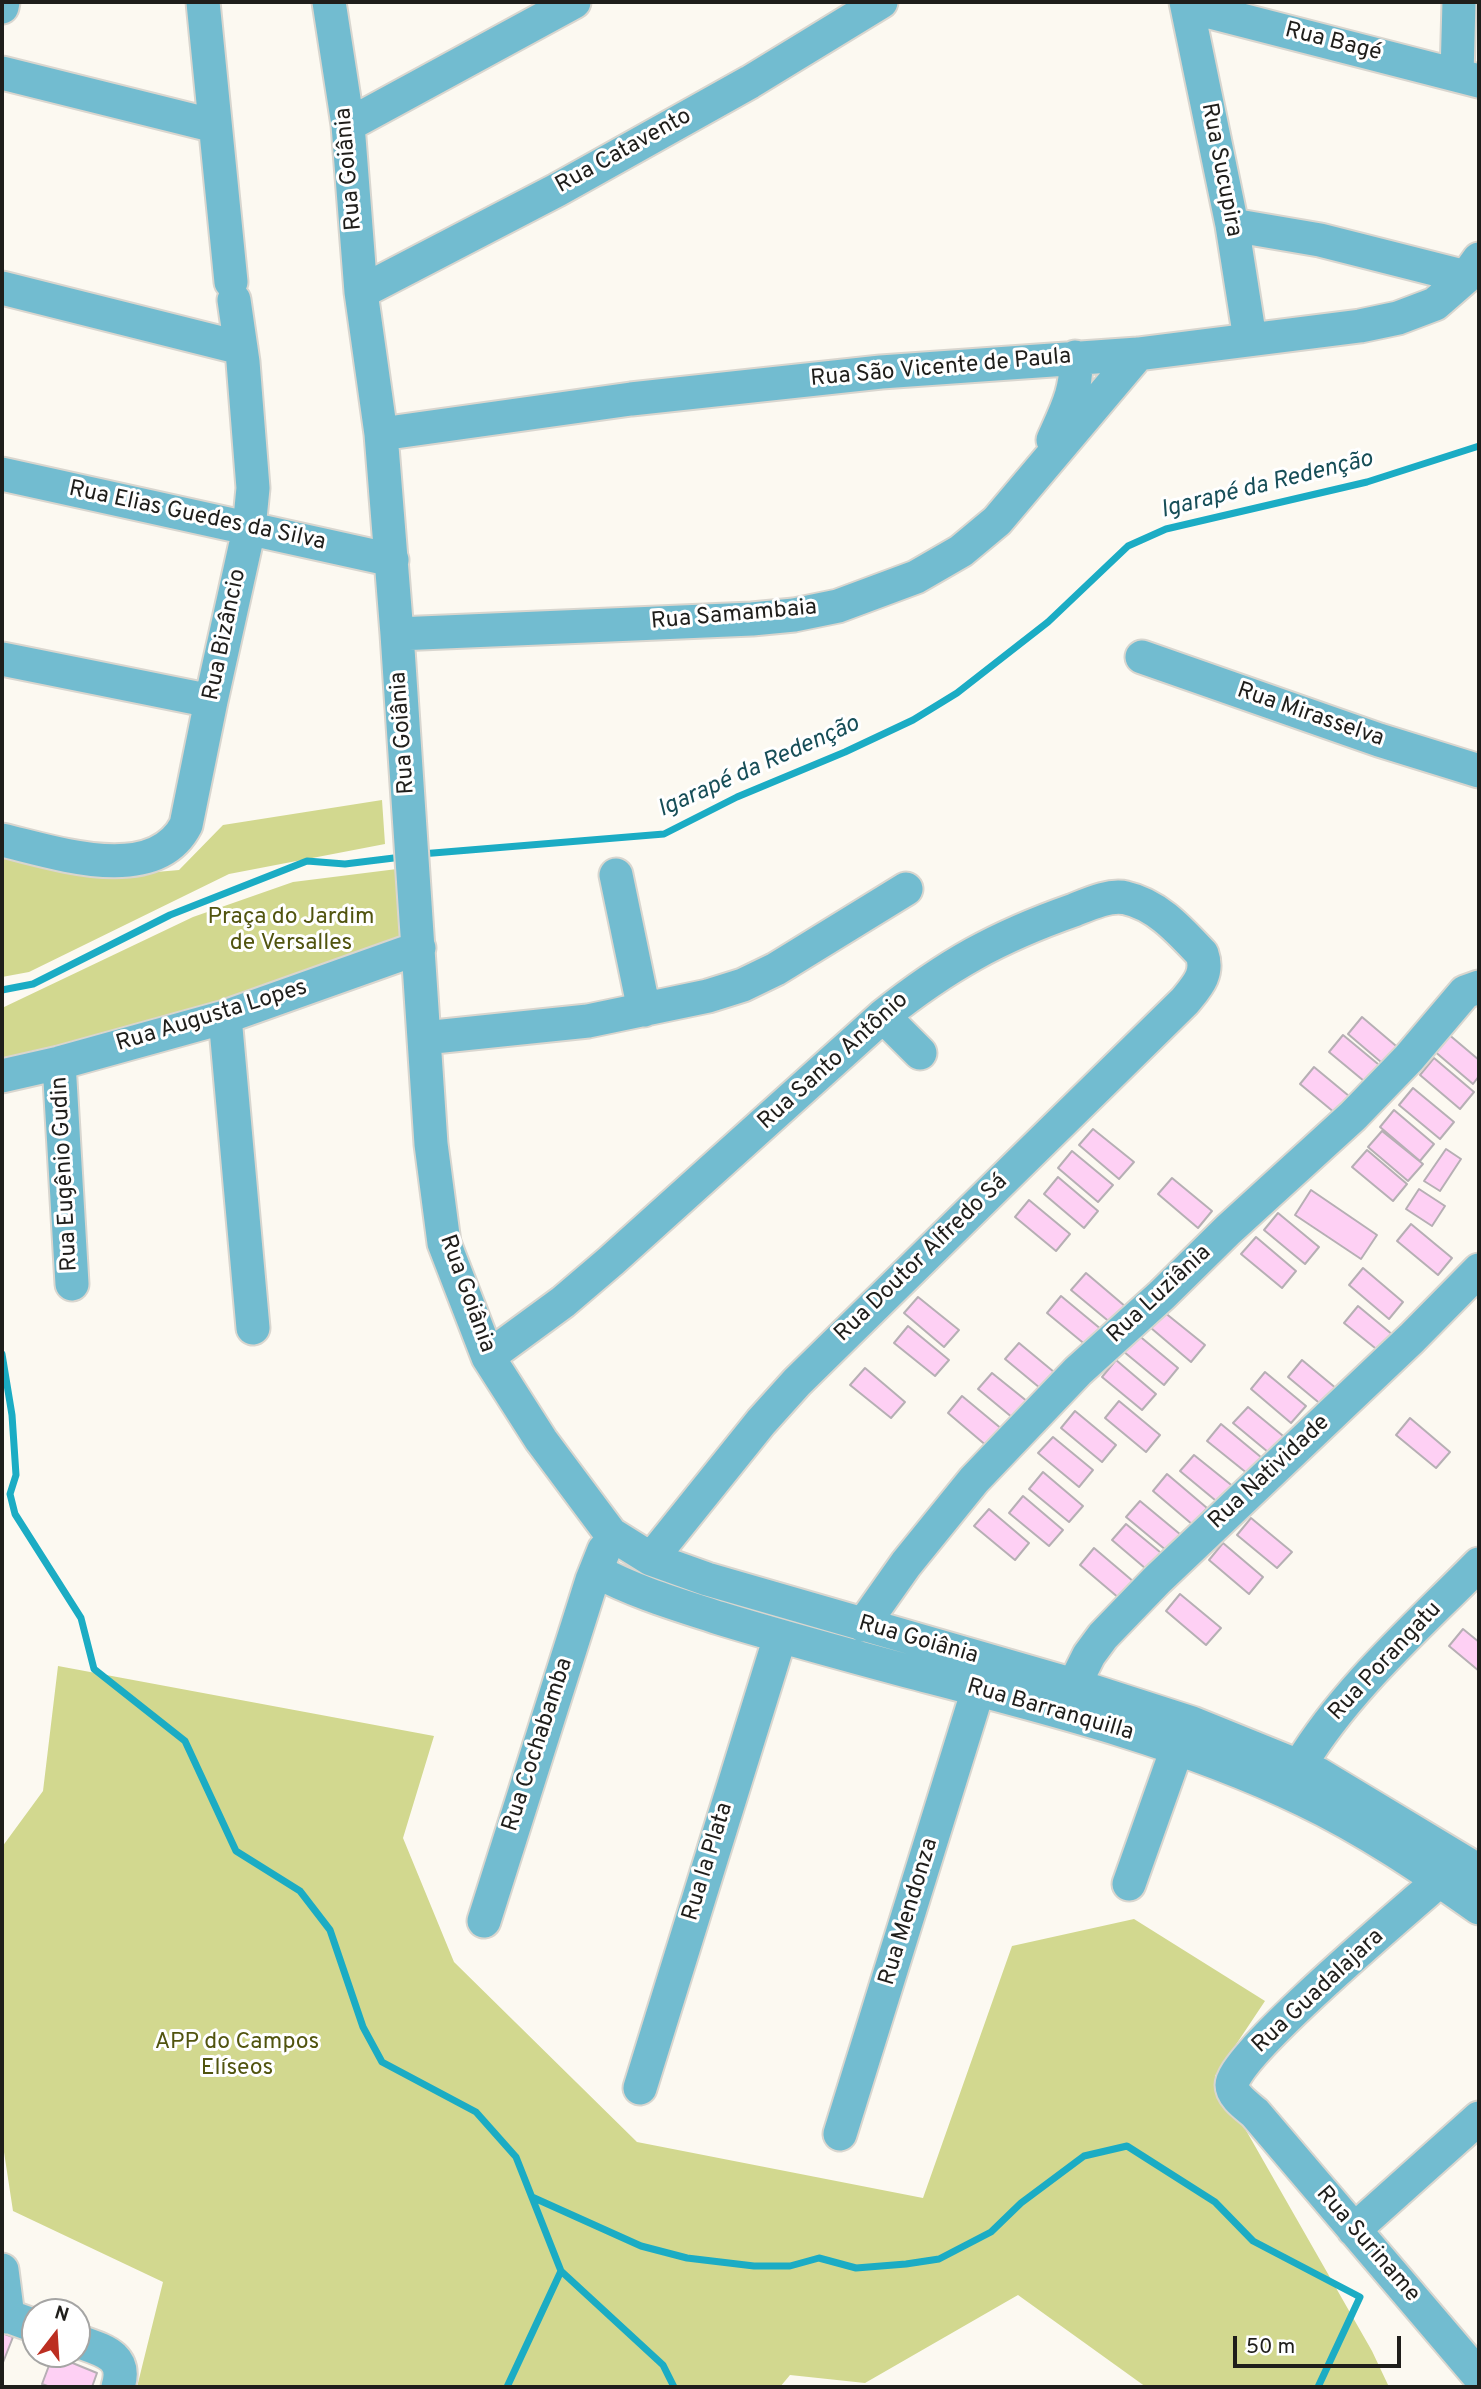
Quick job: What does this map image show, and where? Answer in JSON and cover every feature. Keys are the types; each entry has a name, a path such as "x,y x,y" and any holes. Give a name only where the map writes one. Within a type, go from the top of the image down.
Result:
{"street":[{"path":"2,7 3,2"},
{"name":"Rua Bizâncio","path":"2,840 81,858 114,861 143,857 176,842 186,825 249,529 253,488 241,348 232,291 203,2"},
{"name":"Rua Goiânia","path":"329,2 348,125 361,292 381,434 431,1144 444,1243 488,1357 541,1440 611,1534 651,1559 706,1579 1074,1685 1192,1723 1308,1780 1466,1864"},
{"path":"348,125 574,2"},
{"name":"Rua Catavento","path":"361,292 569,183 750,82 881,2"},
{"path":"1459,2 1468,78"},
{"name":"Rua Bagé","path":"1186,4 1468,78"},
{"name":"Rua Sucupira","path":"1186,4 1232,225 1250,339"},
{"path":"2,73 215,126"},
{"path":"1232,225 1473,268"},
{"name":"Rua São Vicente de Paula","path":"381,434 645,397 881,372 1138,354 1360,326 1398,318 1435,304 1473,268"},
{"path":"2,288 241,348"},
{"name":"Rua Samambaia","path":"397,634 752,619 838,606 916,577 961,551 998,521 1138,354"},
{"path":"1040,471 1072,395 1075,357"},
{"name":"Rua Elias Guedes da Silva","path":"2,474 392,561"},
{"name":"Rua Mirasselva","path":"1142,657 1379,740 1479,771"},
{"path":"2,659 211,701"},
{"path":"616,874 645,1010"},
{"path":"424,1038 588,1021 645,1010 743,985 776,969 906,889"},
{"name":"Rua Santo Antônio","path":"488,1357 563,1302 611,1261 883,1016 927,981 966,956 1021,928 1113,897 1139,902 1165,917 1202,954 1205,971"},
{"name":"Rua Augusta Lopes","path":"2,1076 225,1017 419,948"},
{"name":"Rua Doutor Alfredo Sá","path":"651,1559 761,1422 797,1382 1176,1010 1202,980 1205,971"},
{"name":"Rua Luziânia","path":"863,1625 906,1564 974,1480 1078,1371 1353,1116 1409,1058 1465,992 1479,987"},
{"path":"883,1016 920,1054"},
{"path":"225,1017 253,1328"},
{"name":"Rua Eugênio Gudin","path":"59,1063 72,1284"},
{"name":"Rua Natividade","path":"1074,1685 1089,1654 1149,1588 1479,1270"},
{"name":"Rua Cochabamba","path":"484,1921 596,1571 611,1534"},
{"name":"Rua Porangatu","path":"1308,1780 1315,1740 1356,1689 1479,1564"},
{"name":"Rua Barranquilla","path":"596,1571 640,1593 780,1637 978,1690 1177,1749 1308,1780"},
{"name":"Rua la Plata","path":"640,2088 780,1637"},
{"name":"Rua Mendonza","path":"840,2134 978,1690"},
{"path":"1129,1884 1177,1749"},
{"path":"1466,1864 1479,1908"},
{"name":"Rua Guadalajara","path":"1255,2113 1234,2093 1232,2085 1236,2075 1256,2049 1303,2002 1466,1864"},
{"name":"Rua Suriname","path":"1255,2113 1479,2376"},
{"path":"1354,2230 1479,2118"},
{"path":"2,2270 15,2319"},
{"path":"91,2347 112,2355 119,2365 121,2377 118,2387"}],"green space":[{"path":"382,800 385,844 229,874 29,972 2,977 2,851 122,875 179,870 223,825"},
{"name":"Praça do Jardim de Versalles","path":"397,869 401,941 212,1007 2,1067 2,1008 193,917 293,882"},
{"name":"APP do Campos Elíseos","path":"58,1666 434,1736 403,1838 454,1962 637,2142 923,2198 1012,1946 1134,1919 1265,2001 1215,2076 1372,2351 1389,2387 1146,2387 1018,2295 865,2383 790,2375 780,2387 137,2387 163,2282 13,2211 2,2139 2,1847 43,1791"}],"building":[{"path":"1362,1017 1402,1051 1388,1068 1348,1034"},
{"path":"1447,1033 1479,1060 1479,1076 1473,1084 1433,1050"},
{"path":"1343,1035 1384,1069 1370,1086 1329,1052"},
{"path":"1434,1058 1474,1092 1460,1109 1420,1075"},
{"path":"1314,1067 1355,1101 1341,1118 1300,1084"},
{"path":"1413,1088 1454,1122 1440,1139 1399,1105"},
{"path":"1394,1110 1434,1144 1420,1161 1380,1127"},
{"path":"1093,1129 1134,1162 1119,1179 1079,1145"},
{"path":"1382,1131 1423,1164 1408,1181 1368,1147"},
{"path":"1446,1149 1461,1159 1440,1191 1424,1181"},
{"path":"1367,1150 1407,1184 1393,1201 1352,1167"},
{"path":"1072,1151 1113,1185 1098,1202 1058,1168"},
{"path":"1058,1177 1098,1211 1084,1228 1044,1194"},
{"path":"1172,1178 1212,1211 1198,1228 1158,1194"},
{"path":"1419,1189 1445,1206 1432,1226 1406,1209"},
{"path":"1311,1190 1377,1235 1361,1259 1295,1215"},
{"path":"1029,1200 1070,1234 1056,1251 1015,1217"},
{"path":"1278,1213 1319,1247 1305,1264 1264,1230"},
{"path":"1411,1224 1452,1258 1438,1275 1397,1241"},
{"path":"1256,1237 1296,1271 1282,1288 1241,1254"},
{"path":"1363,1268 1403,1302 1389,1319 1349,1285"},
{"path":"1086,1273 1126,1307 1112,1324 1071,1290"},
{"path":"1061,1296 1102,1330 1087,1346 1047,1313"},
{"path":"918,1297 959,1330 944,1347 904,1313"},
{"path":"1358,1306 1399,1340 1385,1356 1344,1323"},
{"path":"1164,1312 1205,1345 1191,1362 1151,1328"},
{"path":"908,1326 949,1360 935,1376 894,1343"},
{"path":"1137,1334 1178,1368 1164,1385 1123,1351"},
{"path":"1019,1343 1060,1377 1046,1393 1005,1359"},
{"path":"1116,1360 1156,1394 1142,1410 1102,1377"},
{"path":"1302,1360 1343,1394 1329,1411 1288,1377"},
{"path":"865,1368 905,1402 891,1418 850,1385"},
{"path":"1265,1372 1306,1406 1291,1423 1251,1389"},
{"path":"992,1373 1033,1406 1019,1423 978,1389"},
{"path":"962,1396 1003,1430 988,1447 948,1413"},
{"path":"1119,1401 1160,1435 1146,1452 1105,1418"},
{"path":"1248,1407 1288,1440 1274,1457 1233,1423"},
{"path":"1075,1411 1116,1445 1102,1462 1061,1428"},
{"path":"1410,1418 1450,1452 1436,1468 1396,1435"},
{"path":"1221,1424 1262,1458 1248,1474 1207,1441"},
{"path":"1053,1437 1093,1470 1079,1487 1038,1453"},
{"path":"1194,1455 1235,1488 1221,1505 1180,1471"},
{"path":"1043,1472 1083,1506 1069,1522 1029,1489"},
{"path":"1167,1474 1207,1508 1193,1525 1153,1491"},
{"path":"1023,1496 1063,1530 1049,1546 1009,1513"},
{"path":"1140,1501 1181,1535 1167,1551 1126,1517"},
{"path":"989,1509 1029,1543 1015,1560 974,1526"},
{"path":"1251,1518 1292,1552 1277,1568 1237,1535"},
{"path":"1126,1524 1166,1557 1152,1574 1112,1540"},
{"path":"1223,1543 1263,1577 1249,1594 1209,1560"},
{"path":"1094,1548 1134,1582 1120,1599 1080,1565"},
{"path":"1180,1594 1221,1628 1206,1645 1166,1611"},
{"path":"1463,1629 1479,1642 1479,1671 1449,1646"},
{"path":"2,2333 13,2337 2,2365"},
{"path":"48,2368 85,2368 97,2373 92,2387 50,2387 42,2384"}],"waterway":[{"name":"Igarapé da Redenção","path":"421,854 664,834 737,797 913,720 957,693 1048,622 1128,546 1166,529 1367,482 1479,446"},
{"name":"Igarapé da Redenção","path":"2,990 33,984 170,915 307,861 345,864 402,857"},
{"path":"2,1354 12,1415 16,1475 10,1494 15,1514 81,1618 94,1669 185,1741 236,1851 300,1891 330,1930 363,2027 382,2062 476,2112 516,2157 561,2271 663,2365 674,2387"},
{"path":"532,2197 641,2246 687,2258 754,2266 790,2266 819,2258 856,2268 906,2264 939,2259 991,2232 1021,2203 1084,2156 1127,2146 1215,2202 1253,2241 1360,2297 1318,2387"},
{"path":"507,2387 561,2271"}]}
